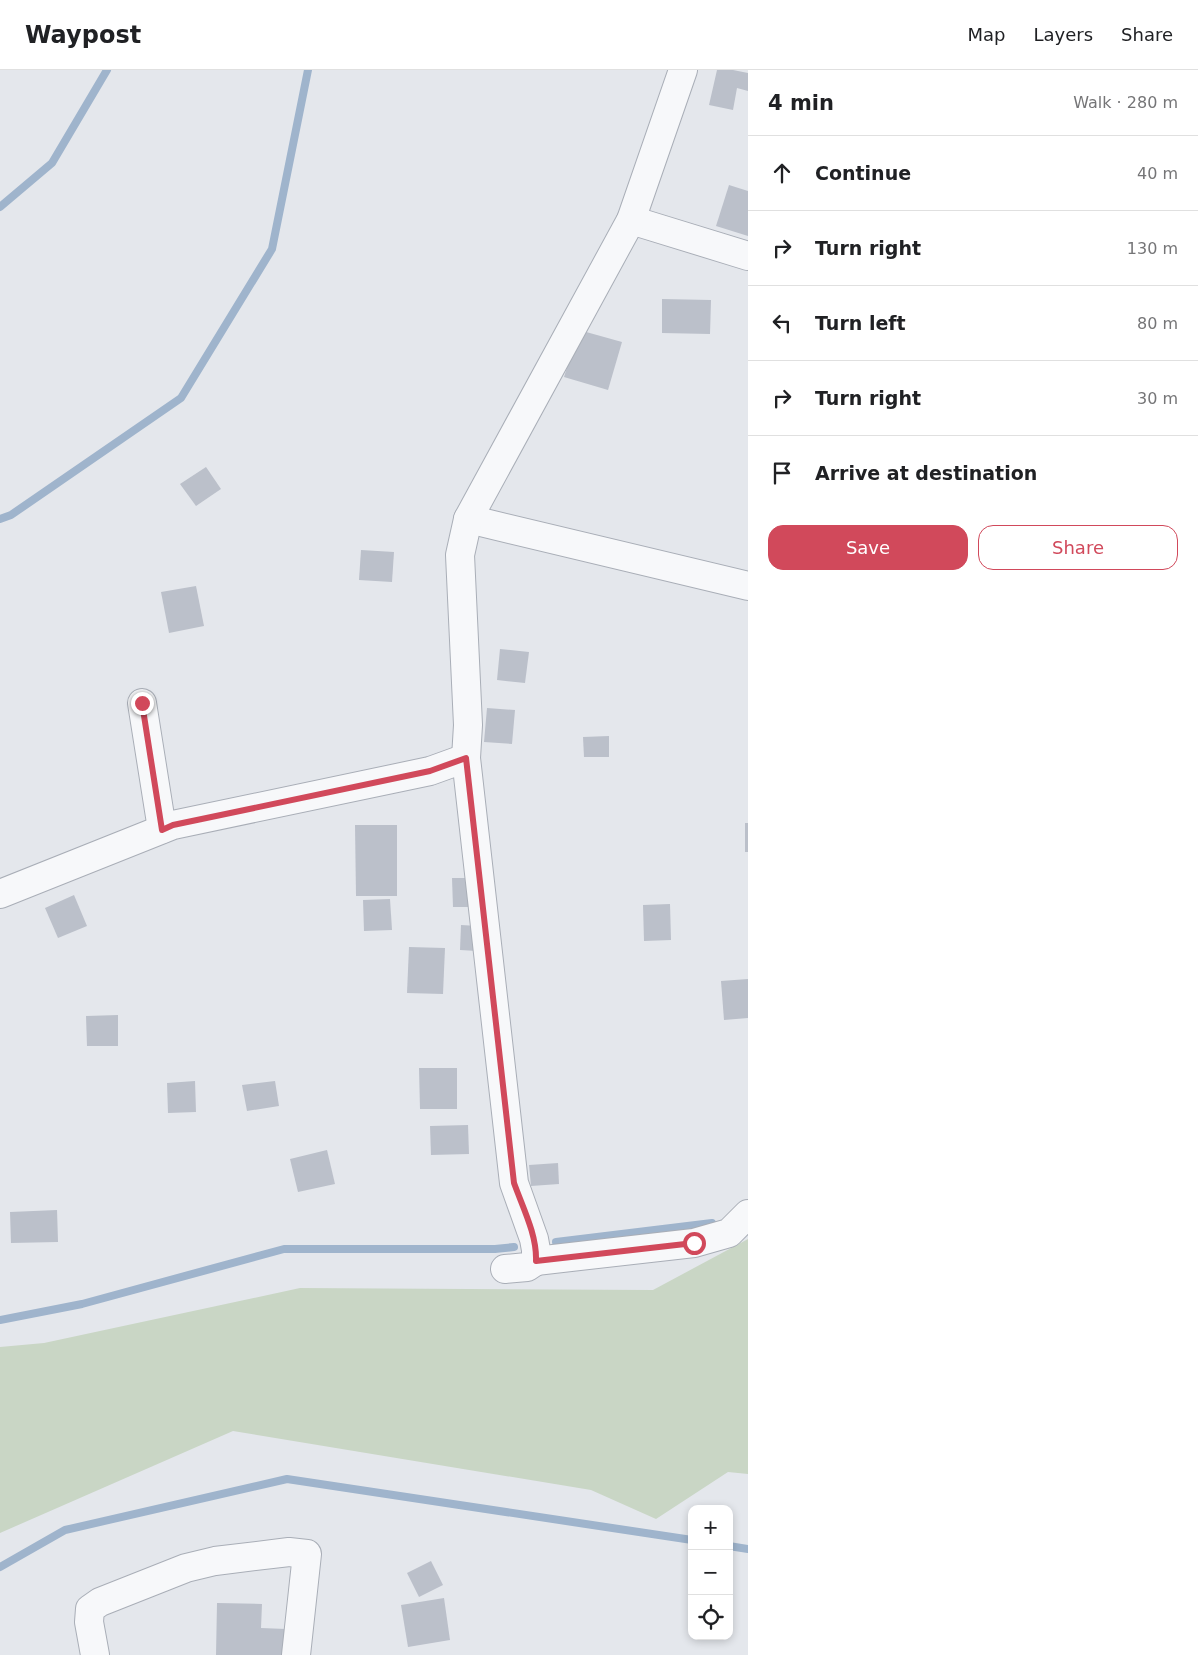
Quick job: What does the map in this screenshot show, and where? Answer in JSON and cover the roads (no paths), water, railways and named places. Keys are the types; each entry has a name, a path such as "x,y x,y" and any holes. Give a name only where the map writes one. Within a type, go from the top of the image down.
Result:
{"street":[{"path":"536,1261 534,1239 514,1183 466,758 468,725 460,555 468,519 631,220 683,70"},
{"path":"631,220 748,256"},
{"path":"468,519 748,586"},
{"path":"142,703 162,830"},
{"path":"0,894 173,825 430,771 466,758"},
{"path":"505,1269 527,1267 536,1261 694,1243 728,1233 748,1214"},
{"path":"95,1655 89,1622 90,1609 100,1602 186,1568 215,1561 290,1552 307,1554 296,1655"}],"waterway":[{"path":"0,207 52,163 107,70"},
{"path":"0,519 11,515 181,398 272,249 308,70"},
{"path":"556,1242 712,1223"},
{"path":"0,1320 82,1304 284,1249 495,1249 514,1247"},
{"path":"0,1567 65,1530 287,1479 688,1539"},
{"path":"733,1547 748,1549"}]}
